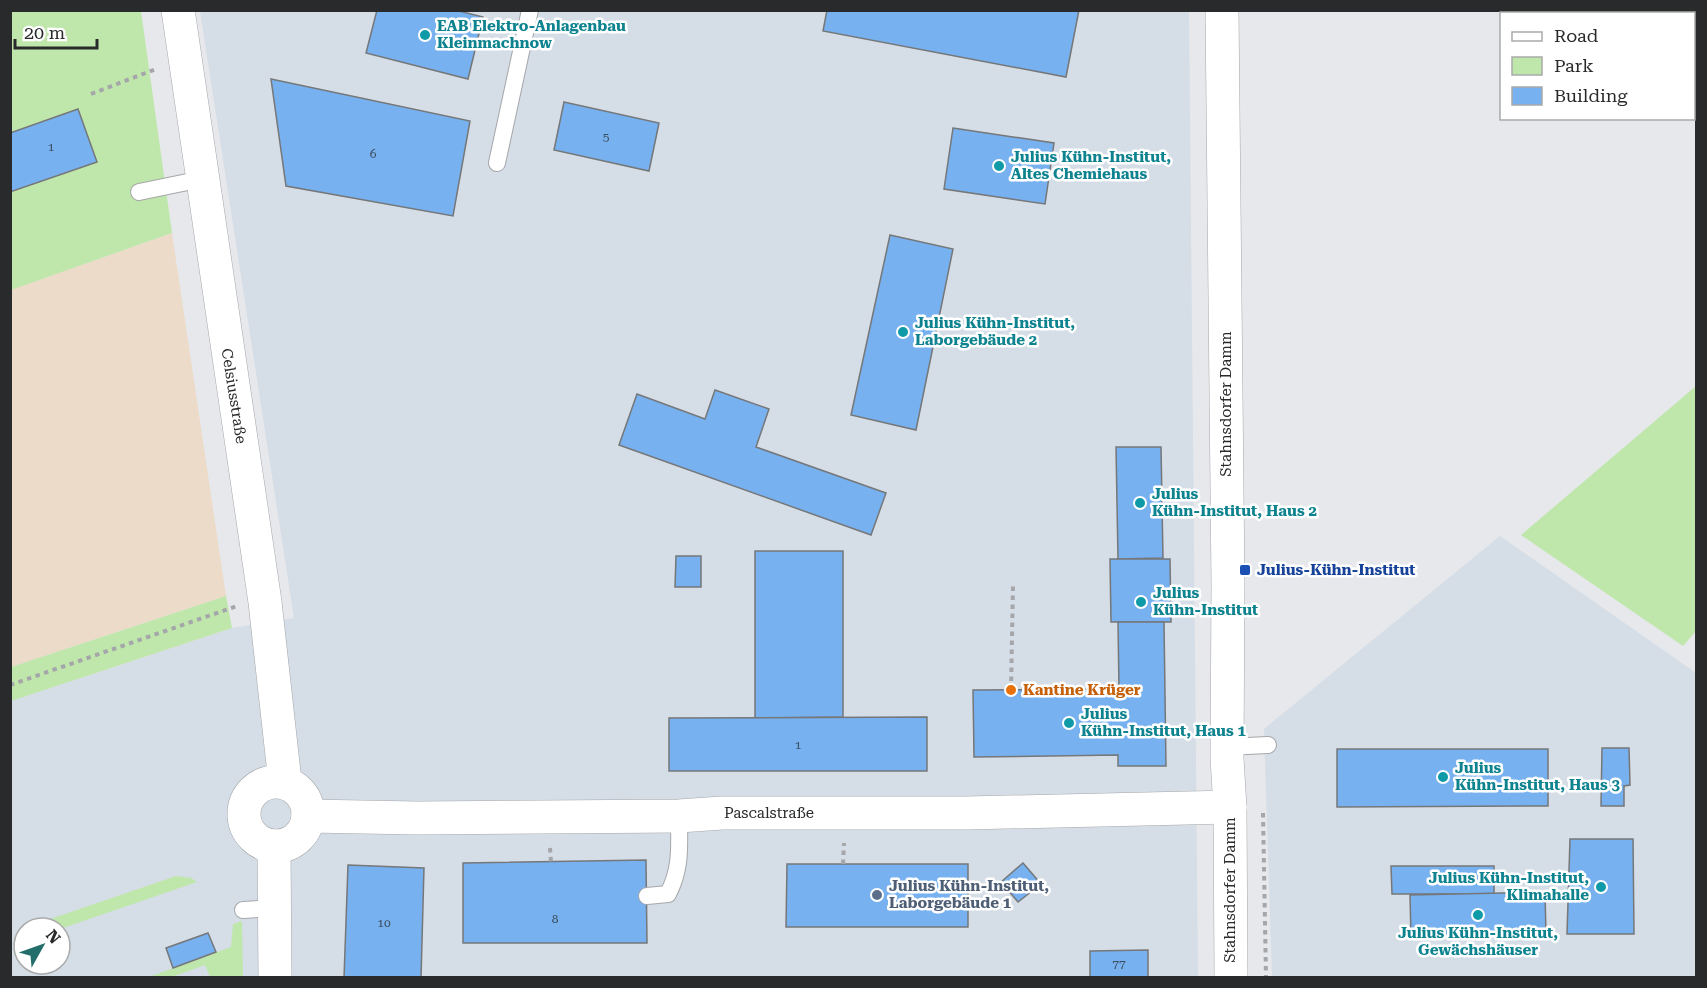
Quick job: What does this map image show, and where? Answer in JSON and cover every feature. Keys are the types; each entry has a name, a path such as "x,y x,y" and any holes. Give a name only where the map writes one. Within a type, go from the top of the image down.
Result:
{"street":[{"name":"Celsiusstraße","path":"178,10 265,602 285,782"},
{"name":"Stahnsdorfer Damm","path":"1222,10 1228,573 1227,747 1230,807 1231,978"},
{"path":"285,782 295,787 302,795 307,805 308,816 301,834 284,845 274,846 254,838 247,829 244,808 254,789 263,783 285,782"},
{"name":"Pascalstraße","path":"308,816 417,818 679,816 722,813 967,813 1230,807"},
{"path":"274,846 259,909 275,978"}],"lane":[{"path":"496,163 530,10"},
{"path":"139,192 202,179"},
{"path":"1227,747 1268,745"},
{"path":"647,896 668,894 674,882 678,870 679,816"}],"path":[{"path":"91,94 185,60"},
{"path":"1011,690 1013,585"},
{"path":"10,685 238,606 265,602"},
{"path":"843,864 844,841"}],"shaded area":[{"path":"200,11 1189,11 1198,977 11,977 10,701 232,628 294,618"},
{"path":"172,233 226,596 11,667 10,290"},
{"path":"1500,536 1696,673 1696,977 1272,977 1264,729"}],"green space":[{"path":"10,11 141,11 172,233 11,290"},
{"path":"1696,386 1696,631 1683,646 1521,535"},
{"path":"226,596 232,628 11,701 11,667"},
{"path":"176,876 191,878 197,882 72,925 72,916 59,916"},
{"path":"242,921 243,977 210,977 205,965 172,977 146,978 231,947 233,924"}],"building":[{"name":"EAB Elektro-Anlagenbau Kleinmachnow","path":"377,10 455,10 483,17 468,79 366,53"},
{"path":"827,10 1079,10 1066,77 823,31"},
{"path":"271,79 470,121 453,216 286,186"},
{"path":"564,102 659,123 649,171 554,150"},
{"path":"78,109 97,162 10,192 10,133"},
{"name":"Julius Kühn-Institut, Altes Chemiehaus","path":"953,128 1054,143 1045,204 944,189"},
{"name":"Julius Kühn-Institut, Laborgebäude 2","path":"890,235 953,249 916,430 851,415"},
{"path":"715,390 769,409 756,447 886,493 871,535 619,445 637,394 705,419"},
{"name":"Julius Kühn-Institut, Haus 2","path":"1116,447 1161,447 1163,558 1118,559"},
{"path":"755,551 843,551 843,717 755,718"},
{"path":"676,556 701,556 701,587 675,587"},
{"name":"Julius Kühn-Institut","path":"1110,559 1170,559 1171,622 1111,622"},
{"name":"Julius Kühn-Institut, Haus 1","path":"1118,622 1164,622 1166,766 1118,766 1118,755 974,757 973,690 1119,689"},
{"path":"927,717 927,771 669,771 669,718"},
{"path":"1602,748 1629,748 1630,785 1624,786 1624,806 1601,806"},
{"name":"Julius Kühn-Institut, Haus 3","path":"1337,749 1548,749 1548,806 1337,807"},
{"name":"Julius Kühn-Institut, Klimahalle","path":"1570,839 1633,839 1634,934 1567,934"},
{"path":"646,860 647,943 463,943 463,863"},
{"path":"1023,863 1041,884 1018,902 1001,882"},
{"name":"Julius Kühn-Institut, Laborgebäude 1","path":"787,864 968,864 968,927 786,927"},
{"path":"348,865 424,868 421,978 344,978"},
{"name":"Julius Kühn-Institut, Gewächshäuser","path":"1391,866 1494,866 1494,894 1392,894"},
{"name":"Julius Kühn-Institut, Gewächshäuser","path":"1545,892 1546,935 1411,937 1410,895"},
{"path":"208,933 216,952 173,968 166,948"},
{"path":"1148,950 1148,978 1090,978 1090,951"}],"place":[{"name":"EAB Elektro-Anlagenbau Kleinmachnow","path":"425,35"},
{"name":"Julius Kühn-Institut, Altes Chemiehaus","path":"999,166"},
{"name":"Julius Kühn-Institut, Laborgebäude 2","path":"903,332"},
{"name":"Julius Kühn-Institut, Haus 2","path":"1140,503"},
{"name":"Julius-Kühn-Institut","path":"1245,570"},
{"name":"Julius Kühn-Institut","path":"1141,602"},
{"name":"Kantine Krüger","path":"1011,690"},
{"name":"Julius Kühn-Institut, Haus 1","path":"1069,723"},
{"name":"Julius Kühn-Institut, Haus 3","path":"1443,777"},
{"name":"Julius Kühn-Institut, Klimahalle","path":"1601,887"},
{"name":"Julius Kühn-Institut, Laborgebäude 1","path":"877,895"},
{"name":"Julius Kühn-Institut, Gewächshäuser","path":"1478,915"}]}
